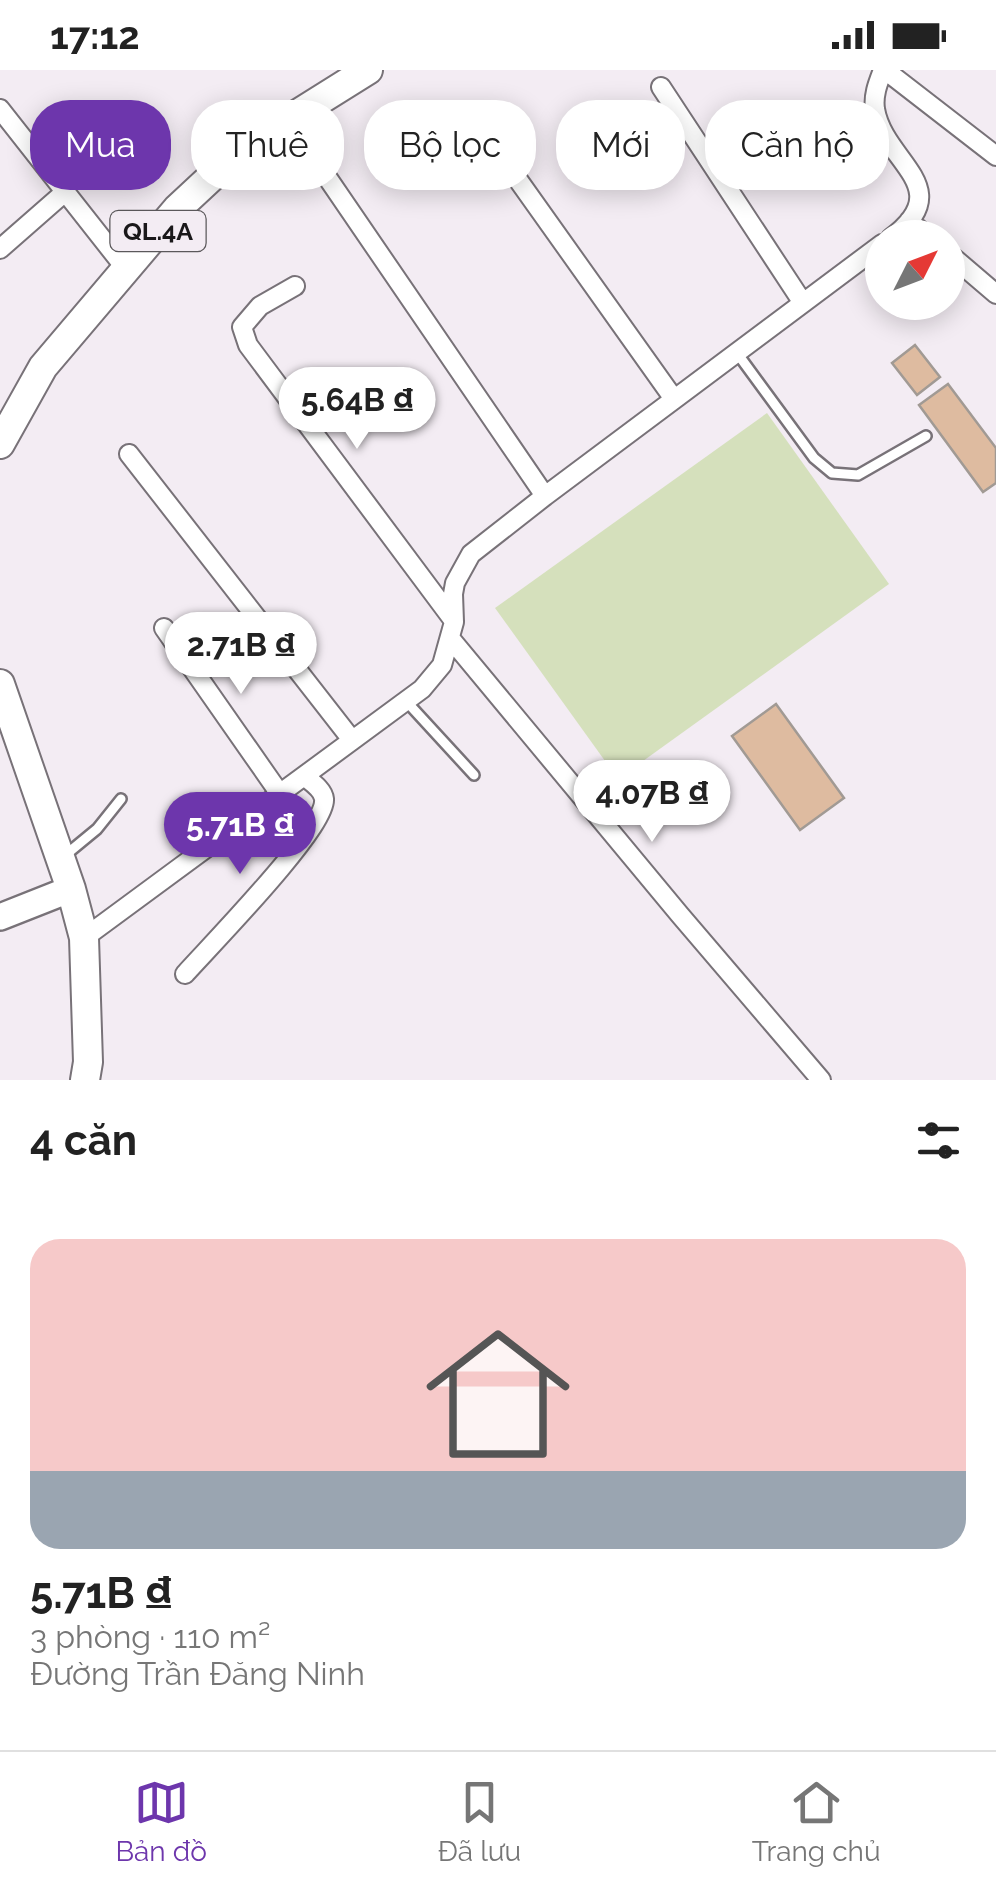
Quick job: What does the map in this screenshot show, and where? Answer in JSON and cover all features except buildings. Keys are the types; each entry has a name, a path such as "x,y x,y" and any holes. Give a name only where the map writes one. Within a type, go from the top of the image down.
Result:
{"main road":[{"name":"QL.4A","path":"320,100 368,70"},
{"name":"QL.4A","path":"0,444 43,367 197,190"},
{"path":"0,684 71,889 84,938 86,1080"}],"street":[{"path":"910,220 919,207 920,188 879,124 874,104 876,86 884,70 996,156"},
{"path":"661,88 803,303"},
{"path":"0,109 126,269"},
{"path":"336,190 545,496"},
{"path":"525,190 674,400"},
{"path":"0,249 66,192"},
{"path":"84,938 422,689 442,665 452,630 455,583 471,554 865,257"},
{"path":"965,268 996,294"},
{"path":"295,286 260,306 242,327 248,345 452,630 680,915 821,1080"},
{"path":"129,454 352,740"},
{"path":"164,628 280,794"},
{"path":"184,974 298,848 321,813 325,800 322,791 304,776"},
{"path":"0,917 71,889"}],"lane":[{"path":"737,352 814,458 832,472 858,475 926,436"},
{"path":"406,701 474,775"},
{"path":"61,859 97,828 121,799"}],"green space":[{"path":"767,413 889,584 618,779 495,608"}]}
